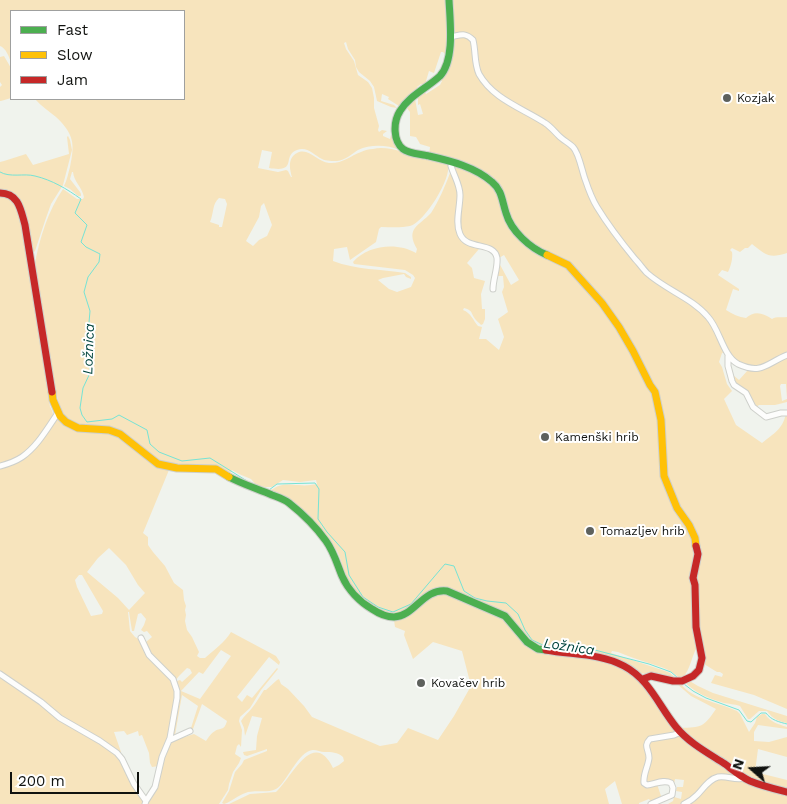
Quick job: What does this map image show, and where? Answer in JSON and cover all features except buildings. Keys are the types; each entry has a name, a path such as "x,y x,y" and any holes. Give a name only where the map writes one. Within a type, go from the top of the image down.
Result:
{"street":[{"path":"449,0 450,37 444,72 400,110 394,133 399,145 405,151 463,165 496,185 502,194 508,216 525,240 544,255 563,261 568,265 602,303 619,327 655,392 661,420 664,476 677,508 689,524 695,538 698,554 693,578 696,629 702,660 699,671 694,676 680,680 653,676 643,680"},
{"path":"450,37 462,34 473,40 479,74 491,90 503,100 547,124 575,149 596,205 621,242 647,273 708,316 716,328 730,358 738,364 752,369 770,365 787,355"},
{"path":"451,166 459,187 458,223 461,236 472,245 489,248 497,257 493,289"},
{"path":"0,193 13,196 19,203 31,261 53,400 58,413 66,422 78,428 109,430 120,434 158,464 178,468 216,469 235,480 287,502 306,518 327,542 336,558 343,578 357,598 384,615 394,617 405,614 432,593 440,590 447,591 505,616 530,646 538,649 602,658 626,667 647,684 674,725 689,740 754,783 787,792"},
{"path":"728,355 728,366 734,385 746,393 756,410 766,417 787,413"},
{"path":"0,466 13,462 23,456 36,443 58,413"},
{"path":"0,674 41,702 60,718 100,740 117,753 145,802 155,787 162,757 172,732 177,698 176,685 173,679 149,655 140,638"},
{"path":"169,740 190,731"},
{"path":"651,804 672,795 673,788 671,783 668,782 650,785 644,783 643,779 648,760 647,740 681,732"},
{"path":"684,804 697,795 712,779 723,776 738,780 745,778"}],"shaded area":[{"path":"0,0 448,0 446,55 441,52 434,73 429,71 426,81 430,83 424,86 421,84 417,87 419,90 402,106 399,106 388,99 389,97 382,94 381,101 394,105 397,108 377,101 374,87 359,72 346,42 344,43 354,61 358,75 368,82 372,88 379,132 382,130 387,131 383,136 390,139 391,135 393,135 400,150 384,146 374,146 358,150 343,159 330,161 301,149 292,153 287,166 278,169 269,168 272,152 262,150 258,168 278,172 286,170 292,177 290,161 297,153 309,153 325,162 334,163 366,150 379,148 398,150 423,157 423,159 425,157 448,164 446,179 436,199 416,223 407,227 381,227 376,242 350,260 347,247 334,249 333,261 360,268 405,273 411,279 404,274 378,280 389,289 397,292 411,287 415,278 405,270 354,264 353,262 366,252 383,247 400,247 416,253 417,249 412,236 413,232 434,209 451,172 458,190 457,222 459,236 466,243 479,249 467,263 472,268 474,278 485,281 481,294 482,309 485,309 483,324 481,325 474,318 469,310 464,308 463,310 470,315 478,326 482,327 479,339 486,339 499,350 504,337 498,319 508,312 502,292 504,287 503,276 496,276 496,262 493,254 467,242 460,233 461,192 453,170 456,165 463,166 474,172 494,186 499,192 507,219 524,241 544,256 566,265 593,294 618,329 653,392 659,420 663,477 672,503 690,528 695,544 696,561 692,580 694,630 697,647 682,679 664,668 618,652 612,651 611,653 665,671 677,679 639,673 620,661 606,657 540,647 529,640 505,613 448,588 438,588 430,591 407,610 398,614 388,614 376,610 354,591 337,551 308,515 289,499 279,493 270,491 284,485 317,484 316,480 300,482 283,480 272,487 266,487 257,486 251,479 232,470 229,474 213,467 174,466 152,458 116,431 80,425 65,418 51,379 35,267 45,224 63,189 77,199 83,199 84,197 73,172 70,179 81,196 78,196 64,186 70,167 73,146 70,134 56,117 36,100 185,100 185,10 10,10 10,60 0,46","holes":["219,198 225,199 227,204 222,227 219,227 219,225 210,222 217,200","264,203 272,225 267,236 253,246 246,241","504,255 519,280 511,285 498,261"]},
{"path":"451,0 787,0 787,253 776,256 768,255 752,244 740,252 732,248 730,250 732,252 731,265 728,272 722,270 718,275 739,289 739,291 733,289 726,310 746,318 756,313 766,315 772,319 787,317 787,355 764,366 755,368 741,364 725,352 722,353 719,362 727,384 732,391 724,399 736,425 762,443 780,428 787,414 787,709 754,695 711,683 715,675 722,677 723,674 704,664 697,630 697,584 694,578 699,556 696,538 688,521 677,507 668,485 665,470 663,420 656,391 634,350 607,308 571,265 562,259 542,253 522,236 508,216 502,192 497,184 473,168 450,161 444,157 443,159 429,155 430,147 420,144 416,137 410,136 410,112 406,107 415,99 418,115 423,114 420,104 418,105 418,96 424,90 426,94 440,85 442,81 438,80 445,72 452,41 461,35 472,41 476,69 491,91 504,101 543,123 561,137 548,123 501,97 487,84 478,67 475,45 472,38 465,33 451,32"},
{"path":"4,56 10,66 10,98 0,101 0,87 2,85 0,82 0,57"},
{"path":"68,136 72,150 63,185 51,204 33,253 21,201 12,192 0,189 0,162 26,154 33,165 69,154"},
{"path":"0,195 12,200 19,212 33,296 35,298 50,407 53,414 45,430 22,455 0,465"},
{"path":"787,357 787,398 786,384 781,384 780,386 782,401 787,399 787,402 775,405 759,405 755,408 735,384 731,369 733,375 739,380 748,370 768,368 777,361"},
{"path":"57,419 120,437 161,468 169,470 143,533 148,537 148,545 165,566 174,583 183,590 186,606 185,621 187,630 199,652 197,656 205,658 231,632 276,656 280,662 279,665 269,657 237,697 242,702 247,695 252,698 278,669 261,690 250,708 240,717 239,721 242,730 241,747 239,744 237,746 235,754 241,758 233,772 228,790 219,804 147,804 169,742 194,734 206,741 214,732 224,728 227,721 202,704 193,729 191,728 198,706 182,695 175,735 173,734 177,681 180,680 182,682 192,673 187,668 175,681 154,660 145,645 152,637 147,631 141,630 146,619 141,613 138,614 134,631 132,631 128,612 130,631 140,640 150,659 172,680 176,692 171,732 159,766 152,767 142,735 139,736 138,731 127,735 124,731 114,732 120,754 100,738 62,718 0,672 0,468 24,458","holes":["109,548 126,565 145,593 129,610 118,598 87,572","79,575 82,575 103,611 102,614 91,616 75,580","221,650 231,656 200,699 181,691 199,672 203,674"]},
{"path":"435,593 446,593 504,618 525,645 531,649 602,661 625,669 645,685 677,733 648,738 645,742 648,758 642,783 657,784 662,799 652,803 649,799 639,804 622,804 615,781 605,789 609,804 229,804 250,794 276,792 295,768 310,754 318,753 325,757 333,768 344,761 343,757 336,753 313,750 297,761 284,781 276,789 248,792 227,803 222,803 229,791 235,772 244,760 267,751 267,749 247,756 244,755 243,752 256,750 257,736 262,718 252,716 245,736 241,721 254,706 264,690 279,679 281,684 304,706 312,717 380,746 397,743 408,728 438,740 471,686 462,651 433,642 413,659 404,635 405,631 395,627 394,620"},
{"path":"0,676 114,753 121,761 144,804 0,804"},
{"path":"688,680 713,693 787,716 787,723 771,716 767,711 759,711 748,719 740,706 724,703 702,695 684,681"},
{"path":"680,683 685,689 699,697 737,711 749,732 757,717 762,714 765,714 774,722 787,727 787,729 758,725 754,732 754,741 769,742 787,737 787,757 758,749 755,772 787,780 787,789 752,779 690,738 680,728 698,727 708,720 716,709 691,696 677,684"},
{"path":"678,735 739,777 721,776 682,804 668,804 673,801 674,797 681,799 682,792 676,791 677,787 683,787 684,780 675,779 674,784 644,783 649,761 647,741"},
{"path":"718,778 744,781 787,794 787,804 686,804 710,782"}],"waterway":[{"name":"Ložnica","path":"0,172 8,175 31,175 41,178 59,185 81,199 75,213 87,225 81,242 86,247 100,254 99,262 88,277 84,292 90,311 88,334 90,343 90,373 83,388 80,408 87,422 112,419 119,415 147,430 150,444 159,452 182,461 210,458 247,481"},
{"name":"Ložnica","path":"269,490 277,484 315,483 319,489 318,519 345,552 349,575 363,597 378,607 393,612 411,604 445,564 454,566 464,591 475,598 506,603 518,614 532,640 545,646 587,648 649,664 671,672 678,678"},
{"name":"Ložnica","path":"684,684 706,698 739,710 747,721 751,722 761,713 766,713 773,719 787,724"}],"traffic: fast":[{"path":"449,0 450,50 445,69 440,76 413,96 400,111 395,126 397,141 403,149 409,152 454,162 478,172 492,182 498,189 508,220 512,226 534,248 547,255"},
{"path":"229,477 283,499 309,521 329,545 342,576 351,591 363,603 377,612 391,617 401,615 432,594 439,591 447,591 505,616 527,642 538,649 546,650"}],"traffic: slow":[{"path":"547,255 568,265 602,303 619,327 655,392 661,420 664,476 677,508 689,525 695,538 696,546"},
{"path":"52,392 53,400 60,416 66,422 78,428 109,430 120,434 158,464 177,468 216,469 229,477"}],"traffic: jam":[{"path":"0,193 15,199 25,225 52,392"},
{"path":"643,679 651,676 682,681 693,676 699,670 702,658 696,627 695,585 693,578 698,554 696,546"},
{"path":"546,650 605,659 633,671 647,685 676,727 693,743 747,779 787,792"}],"place":[{"name":"Kozjak","path":"727,98"},
{"name":"Kamenški hrib","path":"545,437"},
{"name":"Tomazljev hrib","path":"590,531"},
{"name":"Kovačev hrib","path":"421,683"}]}
